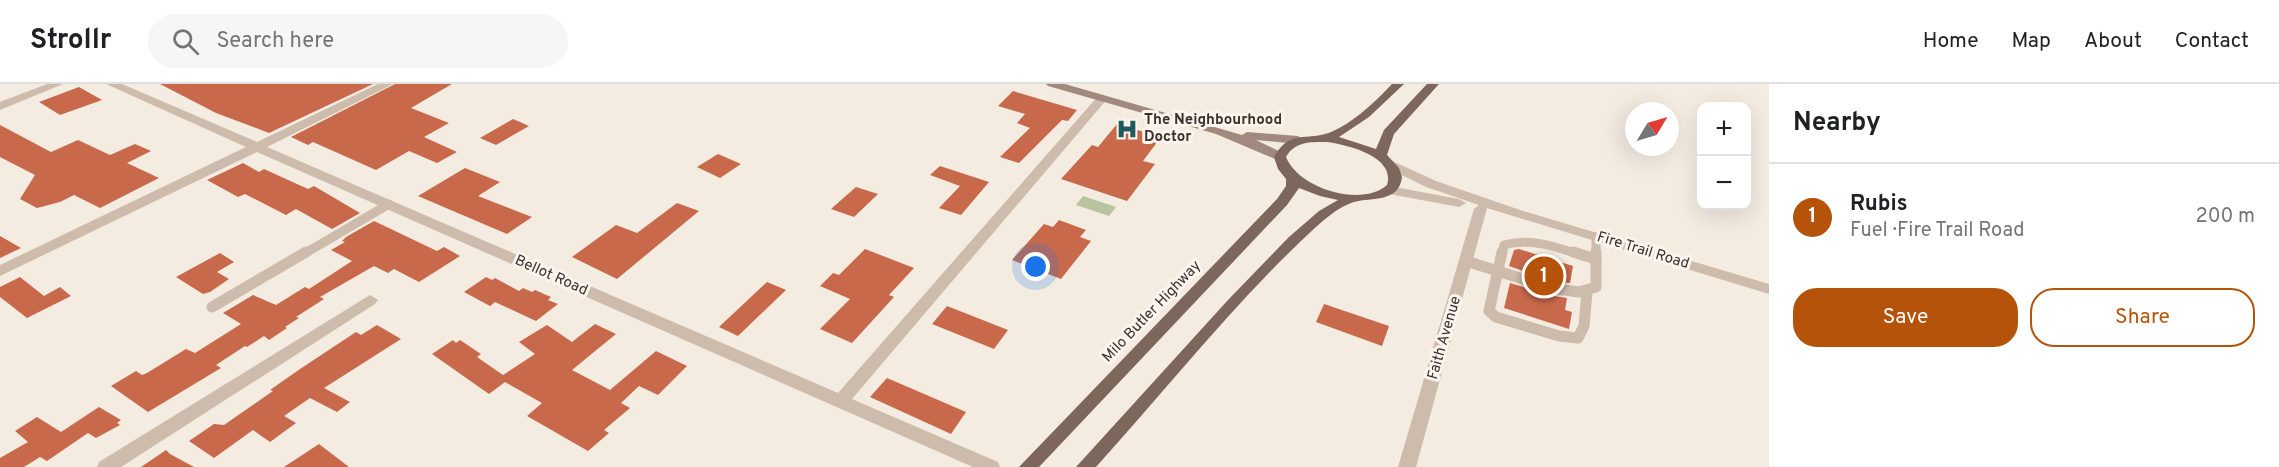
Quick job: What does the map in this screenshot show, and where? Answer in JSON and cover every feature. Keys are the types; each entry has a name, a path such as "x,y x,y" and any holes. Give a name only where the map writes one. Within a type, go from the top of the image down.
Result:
{"main road":[{"path":"1052,84 1220,131 1280,157"},
{"path":"1326,138 1378,107 1398,84"},
{"path":"1384,160 1388,133 1433,84"},
{"path":"1220,131 1298,140 1326,138 1356,145 1384,160 1392,169 1395,181 1389,190 1374,197 1352,198 1319,192 1293,178 1283,167 1280,157 1284,149 1298,140"},
{"name":"Milo Butler Highway","path":"1028,467 1282,202 1293,186 1293,178"},
{"path":"1085,467 1294,240 1324,213 1352,198"}],"street":[{"path":"0,106 57,84"},
{"name":"Bellot Road","path":"112,84 991,467"},
{"path":"0,271 387,84"},
{"path":"840,402 1102,98"},
{"name":"Fire Trail Road","path":"1384,160 1431,184 1518,214 1769,289"},
{"name":"Fire Trail Road","path":"1389,190 1433,197 1481,209 1518,214"},
{"name":"Faith Avenue","path":"1407,467 1481,209"},
{"path":"106,467 370,300"}],"lane":[{"path":"212,307 389,204"},
{"path":"1550,288 1570,292 1587,292 1596,287 1596,237"},
{"path":"1587,292 1584,326 1578,338 1559,336 1491,313 1489,310 1504,245 1513,242 1529,242 1596,259"},
{"path":"1466,261 1526,280"}],"green space":[{"path":"1083,196 1116,207 1109,216 1076,205"}],"building":[{"path":"160,84 373,84 269,133 216,113"},
{"path":"395,84 452,84 411,108 449,123 424,137 457,152 437,163 409,151 376,170 313,142 308,145 291,137"},
{"path":"79,87 102,100 60,115 39,102"},
{"path":"1013,91 1077,110 1068,121 1062,120 1019,163 1000,157 1030,128 1017,123 1025,114 998,106"},
{"path":"513,119 529,126 496,145 480,138"},
{"path":"1117,124 1161,137 1143,161 1155,164 1127,201 1061,179 1092,145 1098,147"},
{"path":"0,125 51,152 78,140 110,155 135,144 151,151 127,163 159,178 100,208 74,195 60,202 37,208 20,199 35,175 0,157"},
{"path":"718,154 741,164 720,178 697,167"},
{"path":"243,163 259,172 264,169 308,189 314,186 360,213 332,229 296,209 286,215 245,194 238,197 207,180"},
{"path":"940,166 989,182 961,215 939,208 960,186 930,175"},
{"path":"465,168 500,182 478,196 532,217 507,234 418,196"},
{"path":"856,187 878,194 854,217 831,209"},
{"path":"677,203 699,211 617,279 572,257 616,225 637,233"},
{"path":"1059,220 1086,230 1080,237 1091,241 1061,279 1012,260 1044,224 1053,227"},
{"path":"374,221 437,251 444,247 460,256 419,282 394,269 388,273 374,266 320,297 324,299 296,317 299,318 269,340 264,336 247,347 245,346 216,365 221,368 148,412 111,386 136,371 142,375 147,373 186,349 195,353 241,324 223,313 253,295 276,305 305,287 309,289 352,261 331,250 345,242 342,241 346,237"},
{"path":"0,236 21,248 0,258"},
{"path":"865,249 914,268 889,295 894,297 852,343 820,329 850,299 820,286 833,273 839,275"},
{"path":"1519,249 1573,266 1570,283 1548,281 1542,288 1546,295 1567,298 1565,310 1572,312 1569,329 1504,308 1510,283 1527,288 1534,282 1529,273 1509,266 1514,250"},
{"path":"220,253 234,262 217,272 229,279 210,292 203,294 176,277"},
{"path":"20,277 44,296 60,287 71,296 27,318 0,297 0,287"},
{"path":"486,277 492,280 495,278 519,291 523,288 532,292 535,290 551,297 548,300 558,304 536,321 495,302 490,306 464,292"},
{"path":"767,282 786,290 738,336 719,327"},
{"path":"1324,304 1389,326 1382,346 1316,322"},
{"path":"947,306 1008,330 994,349 932,324"},
{"path":"595,324 616,334 572,370 610,390 656,351 687,366 658,395 639,386 621,403 630,408 604,430 609,433 588,451 527,416 542,403 505,382 489,394 432,354 453,340 456,343 460,340 481,354 477,357 503,375 535,354 519,342 547,325 572,342"},
{"path":"377,325 401,339 324,388 350,402 337,412 310,398 284,416 296,423 270,442 253,430 214,458 189,441 214,424 224,425 273,391 270,390 356,332 361,335"},
{"path":"887,378 966,412 951,434 870,397"},
{"path":"99,407 121,420 117,423 120,425 96,438 88,433 47,461 40,457 24,467 0,467 0,458 28,442 15,431 37,417 61,432"},
{"path":"319,444 349,467 284,467"},
{"path":"166,450 170,454 194,467 141,467"}],"place":[{"name":"The Neighbourhood Doctor","path":"1127,129"},
{"name":"Rubis","path":"1544,276"}]}
